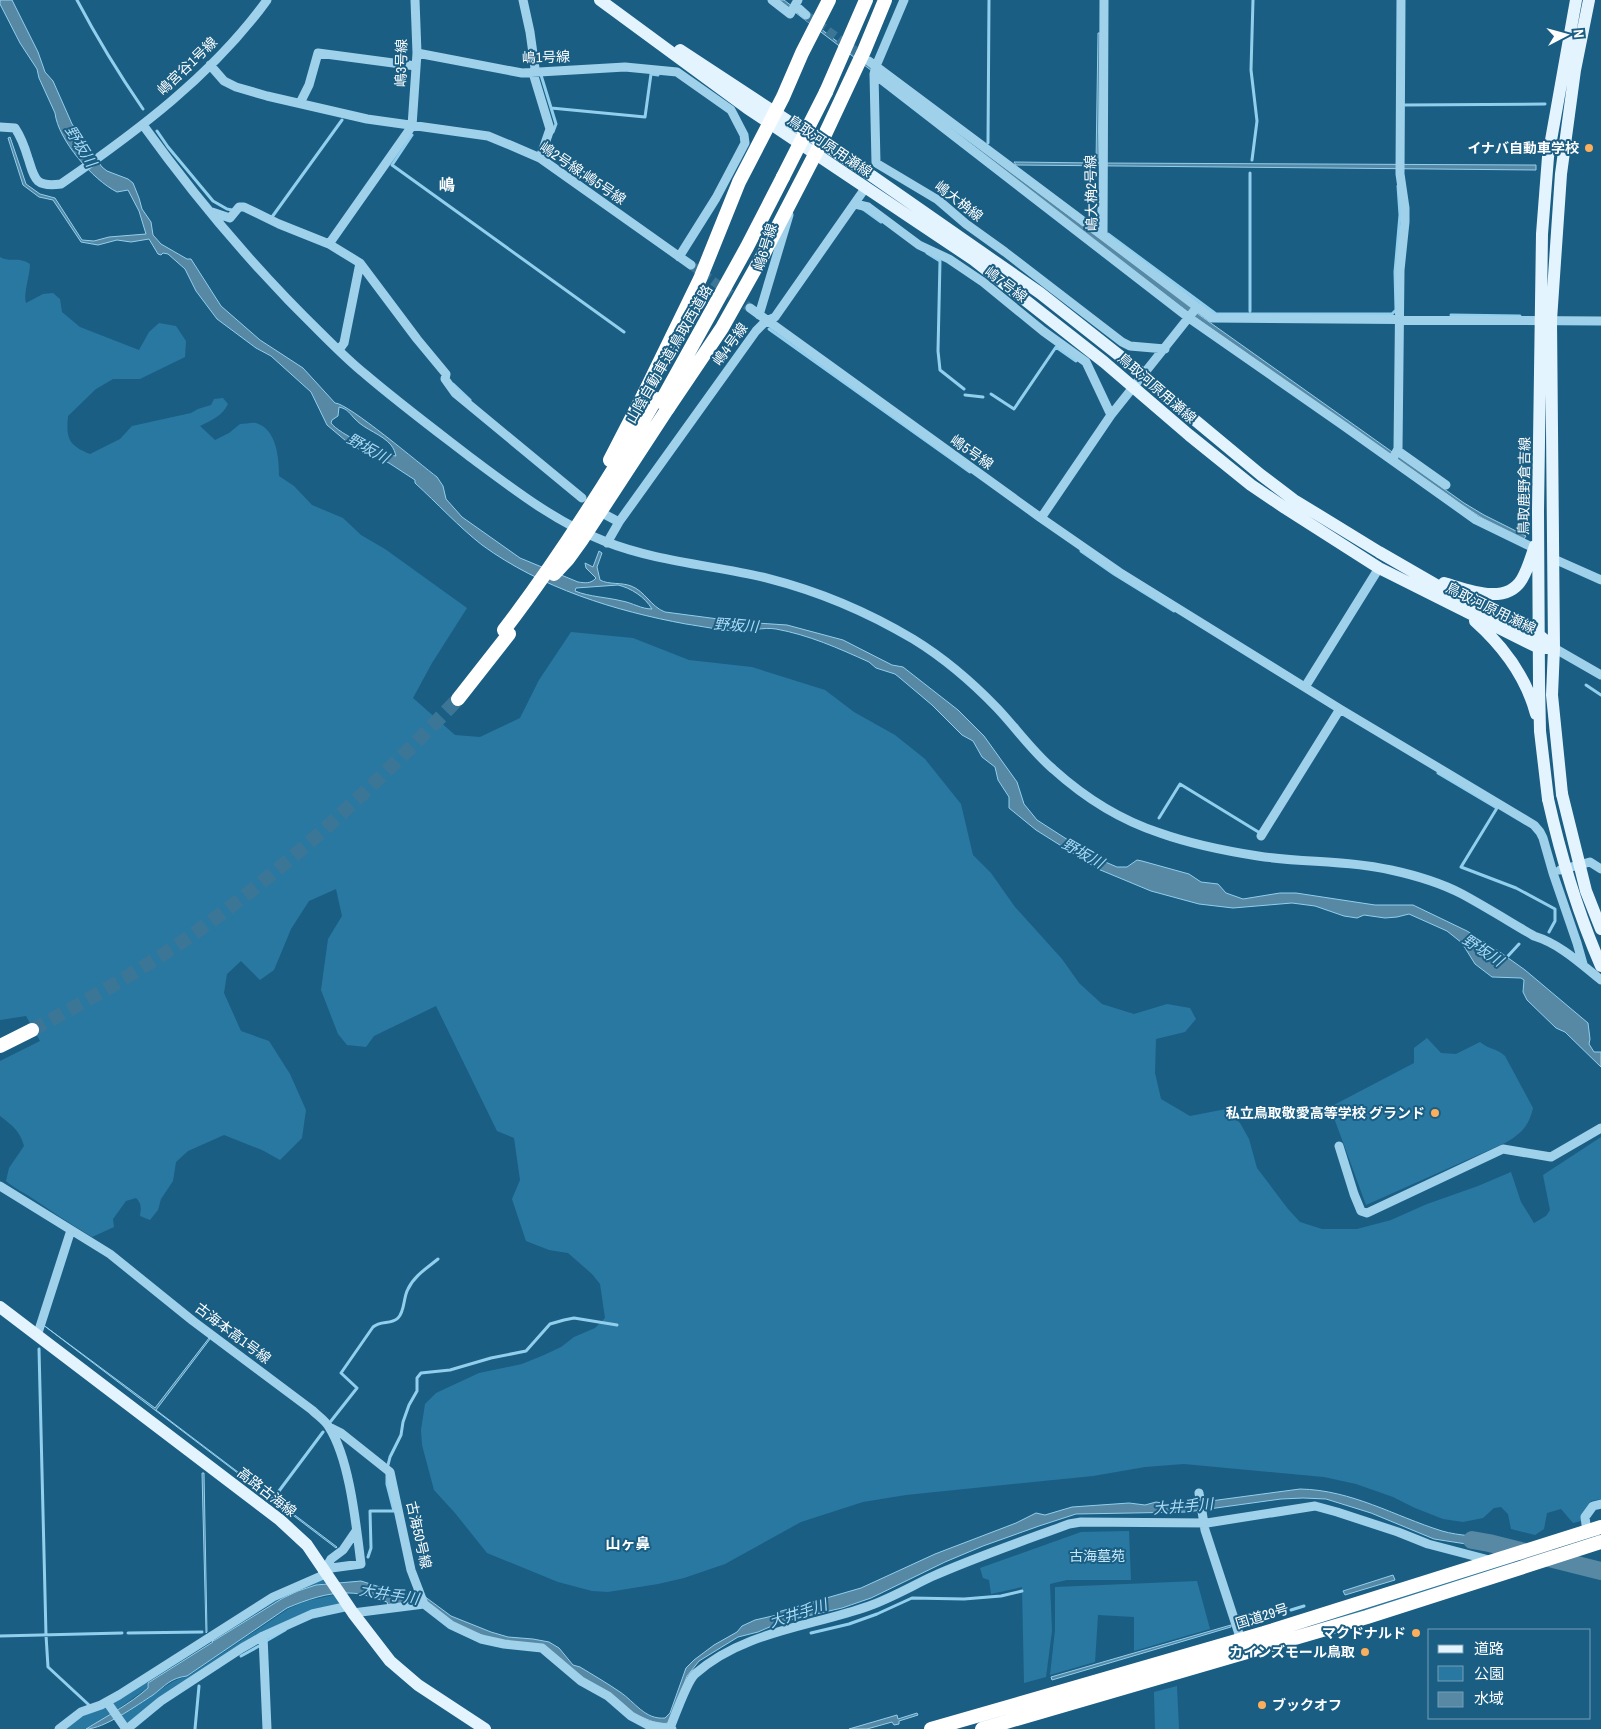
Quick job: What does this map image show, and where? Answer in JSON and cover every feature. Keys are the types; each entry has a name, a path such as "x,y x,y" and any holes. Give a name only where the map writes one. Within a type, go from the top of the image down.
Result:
{"highway":[{"path":"542,583 568,559 576,547 657,401 700,279 739,182 829,0"},
{"name":"山陰自動車道;鳥取西道路","path":"823,91 859,0"},
{"name":"山陰自動車道;鳥取西道路","path":"657,401 747,247 866,0"},
{"path":"454,696 507,632 542,583 609,462 657,401 722,328 763,255 818,148 864,51 885,0"},
{"path":"0,1038 30,1027 0,1046"},
{"name":"国道29号","path":"930,1729 1241,1640 1601,1527"},
{"path":"982,1729 1367,1617 1601,1542"}],"main road":[{"name":"鳥取河原用瀬線","path":"600,0 625,13 686,64 1040,293 1139,381 1189,434 1251,485 1379,568 1539,648 1554,648"},
{"name":"鳥取鹿野倉吉線","path":"1576,0 1548,157 1542,234 1554,559 1552,695 1562,794 1586,891 1601,929"},
{"name":"鳥取鹿野倉吉線","path":"1589,0 1575,70 1561,174 1546,321 1541,395 1536,542 1540,635 1540,731 1548,799 1564,869 1583,925 1601,966"},
{"name":"鳥取河原用瀬線","path":"1139,381 1172,402 1294,500 1450,593 1540,635 1554,648"},
{"path":"1413,572 1473,592 1500,594 1508,592 1518,584 1529,565 1536,542"},
{"path":"1464,612 1488,633 1519,672 1533,704 1540,731"},
{"name":"高路古海線","path":"0,1307 280,1520 307,1545 349,1607 390,1661 418,1685 485,1729"}],"street":[{"name":"嶋宮谷1号線","path":"0,127 15,128 20,136 32,172 39,182 49,185 61,184 143,125 184,90 249,24 266,0"},
{"name":"嶋3号線","path":"412,126 417,52 415,0"},
{"path":"523,0 529,23 536,68 533,73 550,130 540,158"},
{"path":"772,0 790,14 796,3 806,15"},
{"path":"876,163 873,67 904,0"},
{"name":"嶋大桷2号線","path":"1104,0 1103,236 1212,318 1601,321"},
{"path":"1392,460 1398,451 1400,270 1405,222 1400,174 1401,0"},
{"name":"嶋1号線","path":"417,52 522,73 686,64"},
{"path":"300,103 310,85 318,53 416,66"},
{"name":"嶋2号線;嶋5号線","path":"210,64 224,81 236,87 341,114 488,136 540,158 691,266"},
{"path":"679,257 716,198 745,142 744,135 731,110 686,64"},
{"path":"873,67 1103,236"},
{"path":"873,67 1189,318 1476,520 1536,542"},
{"path":"143,125 231,238 298,311 362,372 425,423 496,476 560,520 581,532 607,543 641,554 801,587 834,600 900,632 915,640 963,675 999,710 1030,747 1052,769 1085,796 1121,817 1160,834 1211,846 1259,856 1348,863 1391,870 1428,881 1459,892 1534,936 1546,940 1583,965 1601,980"},
{"path":"329,244 412,126"},
{"name":"嶋4号線","path":"607,543 619,522 756,331 763,318 775,318 855,204 869,182 876,163"},
{"name":"嶋大桷線","path":"876,163 938,200 966,224 1122,342 1130,346 1165,349"},
{"name":"嶋6号線","path":"763,318 798,186"},
{"name":"嶋7号線","path":"855,204 868,207 919,245 949,259 983,282 1043,331 1086,362 1111,415"},
{"path":"209,211 230,218 236,209 244,207 279,224 329,244 360,263 416,339 446,374 445,379 455,392 582,498"},
{"path":"339,350 344,343 360,263"},
{"path":"1041,518 1111,415 1197,307"},
{"name":"嶋5号線","path":"750,308 1119,572 1340,709 1534,825 1543,838 1583,965"},
{"path":"1398,451 1446,485"},
{"path":"604,514 619,522"},
{"path":"1554,559 1601,580"},
{"path":"1305,687 1379,568"},
{"path":"1554,648 1601,675"},
{"path":"1261,836 1340,709"},
{"path":"1553,872 1590,862 1601,869"},
{"path":"1339,1146 1361,1211 1367,1213 1503,1149 1551,1157 1601,1128"},
{"name":"古海本高1号線","path":"0,1186 110,1254 193,1321 312,1410 329,1427 343,1458 361,1564 327,1575"},
{"path":"37,1336 71,1230"},
{"name":"古海50号線","path":"329,1427 341,1433 390,1472 411,1570 424,1604"},
{"path":"1199,1493 1203,1523 1241,1640"},
{"path":"1587,1532 1585,1517 1594,1506 1601,1504"},
{"path":"107,1702 126,1729 162,1701 242,1648 263,1636 312,1614 349,1607 424,1604 451,1625 481,1639 504,1644 542,1648 581,1681 608,1696 631,1716 648,1725 671,1729 685,1694 686,1686 693,1675 720,1655 745,1642 871,1605 931,1577 1069,1524 1120,1521 1203,1523 1315,1506 1398,1532 1428,1544 1500,1559"},
{"path":"59,1729 81,1712 107,1702 273,1597 327,1575 331,1559 343,1550 356,1531"},
{"path":"263,1636 267,1729"}],"green space":[{"path":"0,257 7,260 22,260 30,264 25,295 26,303 43,294 53,293 60,299 62,312 80,327 139,350 149,332 159,323 176,326 186,341 185,357 140,379 113,379 96,389 68,416 67,430 73,444 90,454 120,439 132,426 191,413 211,405 214,399 223,398 228,404 223,412 200,426 215,440 229,433 240,424 256,423 263,426 273,438 277,453 279,476 294,486 312,505 343,518 361,535 385,549 467,608 432,663 413,698 455,735 480,737 520,718 539,680 571,632 633,638 689,660 752,667 825,690 854,712 895,735 925,759 961,804 973,855 991,873 1015,907 1062,959 1079,983 1102,1004 1134,1014 1167,1004 1190,1008 1196,1019 1185,1032 1156,1039 1155,1073 1161,1099 1190,1116 1226,1109 1240,1123 1249,1139 1257,1168 1300,1222 1322,1229 1357,1229 1391,1220 1511,1172 1521,1202 1534,1223 1546,1216 1550,1210 1543,1175 1601,1137 1601,1499 1591,1501 1581,1521 1573,1523 1561,1509 1547,1513 1544,1529 1535,1535 1511,1529 1508,1514 1501,1507 1494,1508 1483,1518 1463,1522 1443,1519 1393,1497 1356,1484 1324,1477 1184,1464 1145,1467 1093,1476 906,1495 863,1502 801,1522 725,1564 684,1578 608,1592 592,1591 558,1582 487,1553 434,1490 422,1445 421,1430 425,1404 436,1393 479,1373 522,1364 561,1347 574,1337 595,1328 605,1318 600,1284 592,1274 568,1253 549,1250 526,1241 512,1199 520,1180 514,1138 497,1131 436,1006 374,1036 366,1047 347,1045 338,1034 321,990 328,939 342,916 336,889 309,901 291,929 274,970 260,980 241,961 227,974 224,993 241,1031 269,1041 290,1074 306,1110 302,1138 280,1160 262,1150 224,1135 188,1151 176,1162 173,1181 161,1199 158,1210 150,1220 140,1216 141,1206 136,1198 126,1201 113,1219 114,1227 92,1237 15,1188 6,1181 9,1168 24,1146 15,1129 0,1116 0,1061 40,1041 26,1016 0,1020"},
{"name":"私立鳥取敬愛高等学校 グランド","path":"1427,1038 1441,1053 1456,1054 1480,1042 1505,1056 1533,1108 1529,1120 1524,1129 1505,1143 1366,1205 1330,1107 1414,1063 1414,1048"},
{"name":"古海墓苑","path":"1129,1531 1131,1580 1067,1580 1050,1584 1052,1631 1046,1677 1024,1683 1022,1587 991,1594 989,1580 983,1578 980,1568 1081,1532"},
{"path":"1513,1562 1514,1564 1314,1625"},
{"path":"322,1578 325,1583 295,1592 281,1599 212,1641 147,1683 147,1688 114,1712 110,1703 271,1600"},
{"path":"1197,1581 1210,1629 1134,1651 1134,1617 1098,1615 1095,1662 1050,1675 1055,1630 1055,1587"},
{"path":"334,1595 339,1602 338,1606 273,1628 250,1638 162,1696 127,1725 118,1716 173,1682 187,1677 288,1609 306,1601"},
{"path":"1177,1686 1179,1729 1155,1729 1154,1692"},
{"path":"106,1705 112,1713 85,1729 63,1729 73,1721"}],"water":[{"name":"野坂川","path":"0,0 12,0 38,52 45,72 53,81 72,124 102,167 133,183 142,209 151,222 153,235 161,244 187,259 191,259 221,306 260,340 303,368 335,403 354,413 369,423 437,477 443,486 446,499 462,517 520,558 578,582 588,583 596,578 586,568 585,563 593,567 599,551 602,553 597,567 600,580 636,588 656,607 665,612 741,622 787,625 843,640 892,665 903,667 958,710 984,736 1017,782 1024,804 1037,820 1096,858 1117,867 1127,867 1137,860 1142,861 1189,874 1201,882 1218,884 1226,893 1243,899 1280,893 1296,893 1375,905 1413,905 1467,931 1497,950 1525,970 1588,1023 1589,1044 1594,1052 1601,1052 1601,1067 1565,1032 1556,1028 1527,1000 1523,992 1524,980 1521,978 1492,977 1475,964 1462,943 1447,931 1409,914 1385,918 1364,915 1357,918 1344,916 1315,906 1292,903 1233,908 1199,904 1151,891 1098,869 1036,830 1009,808 1009,797 998,780 995,767 982,757 973,741 962,735 932,705 895,674 876,668 869,662 835,647 812,638 788,632 771,629 738,631 686,624 606,605 529,574 482,545 415,483 415,480 389,463 352,446 327,425 311,392 271,356 256,348 217,319 196,291 185,269 168,254 158,254 149,239 131,242 117,240 98,245 81,242 53,200 39,197 23,185 8,138 10,137 26,184 40,194 55,198 82,240 94,241 109,237 146,234 139,211 128,190 117,192 108,186 88,169 70,147 58,124 37,69 20,43 0,4","holes":["339,407 347,410 359,423 387,441 393,448 396,456 381,452 336,428 331,423 338,416","618,585 628,588 637,594 652,609 575,591 576,588"]},
{"path":"779,0 784,0 871,68 1192,307 1198,314 1464,503 1526,536 1524,539 1482,518 1462,505 1189,313"},
{"path":"1098,33 1100,33 1098,163 1536,165 1536,170 1016,165 1014,162 1096,163"},
{"path":"42,1324 155,1408 209,1338 156,1410 337,1547 336,1548"},
{"path":"202,1473 204,1473 206,1633"},
{"path":"1300,1489 1319,1490 1355,1499 1442,1531 1499,1540 1492,1548 1434,1539 1371,1513 1326,1499 1281,1499 1187,1512 1076,1514 983,1546 871,1598 842,1608 781,1622 758,1632 738,1637 699,1661 687,1676 669,1723 659,1724 636,1715 577,1675 554,1653 501,1642 457,1626 426,1602 388,1605 387,1602 364,1595 349,1593 325,1595 287,1608 187,1676 172,1681 111,1721 86,1729 134,1699 148,1688 148,1683 283,1598 316,1585 361,1581 402,1594 424,1596 451,1616 491,1632 508,1637 549,1642 559,1648 573,1665 580,1667 615,1689 641,1710 658,1718 665,1718 670,1713 686,1668 714,1645 737,1632 742,1626 755,1620 777,1615 778,1612 861,1588 935,1554 1016,1523 1036,1513 1045,1515 1072,1507 1129,1503 1145,1505 1156,1502 1174,1505 1188,1501 1203,1502"},
{"path":"1393,1575 1395,1580 1345,1595 1343,1591"},
{"path":"1231,1625 1231,1627 1052,1680 1051,1677"},
{"path":"917,1713 918,1715 899,1721 899,1724 894,1725 892,1722 867,1729 849,1729 897,1715 898,1719"}],"waterway":[{"path":"77,0 108,56 143,109"},
{"path":"988,143 989,0"},
{"path":"1252,160 1257,121 1251,70 1253,0"},
{"path":"551,108 645,117 651,74 658,75"},
{"path":"541,75 556,124 553,132"},
{"path":"1405,105 1545,104"},
{"path":"272,217 342,120"},
{"path":"157,131 213,201 232,210"},
{"path":"412,135 392,165 624,332"},
{"path":"1250,173 1250,311"},
{"path":"1108,234 1216,314 1392,314 1396,310 1395,272 1400,215 1398,186"},
{"path":"1098,228 1099,208"},
{"path":"863,209 881,222"},
{"path":"927,253 940,261 938,351 940,370 964,389"},
{"path":"1451,315 1520,316"},
{"path":"769,329 970,472"},
{"path":"991,394 1014,409 1056,347 1076,361"},
{"path":"453,384 470,400"},
{"path":"965,395 983,397"},
{"path":"1081,551 1174,611"},
{"path":"1586,685 1601,695"},
{"path":"1438,773 1497,808 1461,867 1516,888 1555,909 1555,921 1549,932"},
{"path":"1159,818 1180,784 1260,833"},
{"name":"野坂川","path":"1508,956 1519,944"},
{"path":"331,1421 357,1388 341,1373 373,1327 398,1318 402,1312 406,1293 411,1284 421,1272 438,1259"},
{"path":"388,1465 401,1435 409,1405 417,1391 417,1378 421,1373 450,1370 491,1358 526,1351 550,1324 564,1320 574,1318 617,1325"},
{"path":"39,1349 48,1667 89,1705"},
{"path":"273,1499 323,1432"},
{"path":"368,1557 371,1548 370,1511 394,1511 387,1484 387,1473"},
{"name":"大井手川","path":"1472,1540 1601,1571"},
{"path":"811,1633 849,1624 912,1598 964,1599 1001,1596 1022,1591"},
{"path":"1291,1610 1304,1606"},
{"path":"1266,1617 1274,1615"},
{"path":"1241,1625 1247,1623"},
{"path":"266,1641 285,1630"},
{"path":"128,1633 202,1632"},
{"path":"0,1636 122,1633"},
{"path":"241,1656 259,1646"},
{"path":"195,1729 199,1686"}],"tunnel":[{"path":"806,15 865,58"},
{"path":"691,265 750,308"},
{"path":"32,1030 105,990 176,946 252,890 324,830 392,766 458,699"}],"place":[{"name":"イナバ自動車学校","path":"1589,148"},
{"name":"私立鳥取敬愛高等学校 グランド","path":"1435,1113"},
{"name":"マクドナルド","path":"1416,1633"},
{"name":"カインズモール鳥取","path":"1365,1652"},
{"name":"ブックオフ","path":"1262,1705"}],"district":[{"name":"嶋","path":"447,185"},
{"name":"山ヶ鼻","path":"628,1543"}]}
